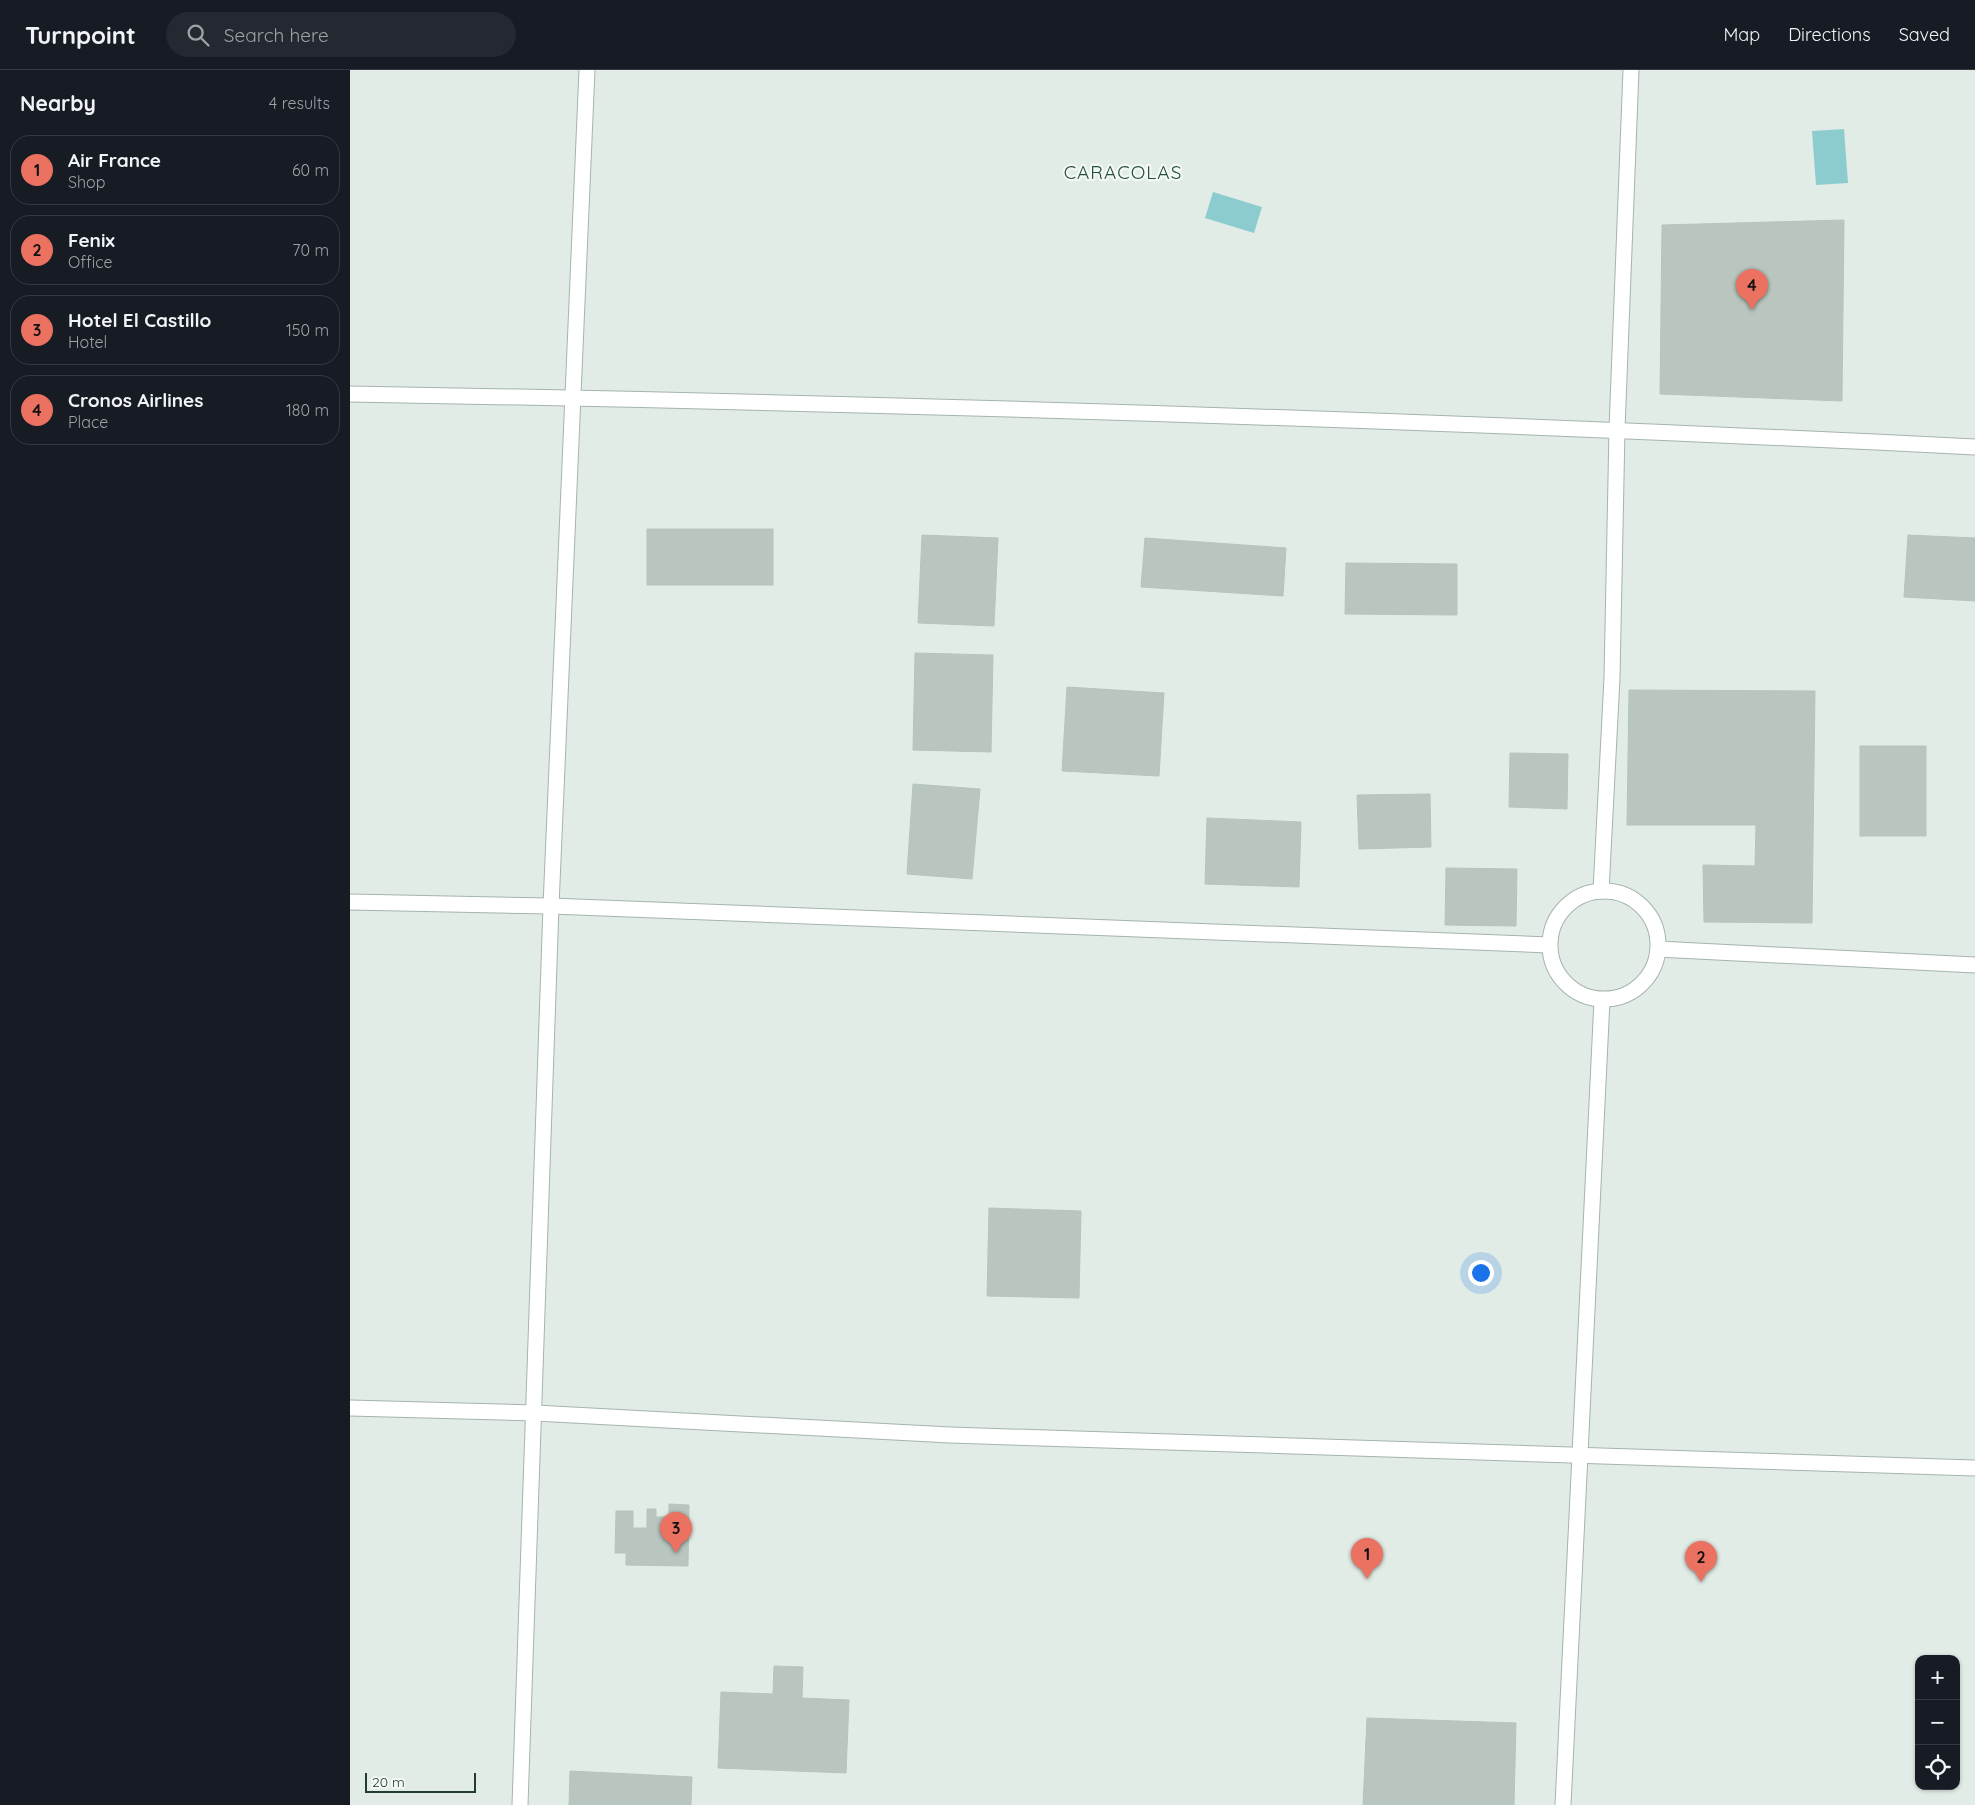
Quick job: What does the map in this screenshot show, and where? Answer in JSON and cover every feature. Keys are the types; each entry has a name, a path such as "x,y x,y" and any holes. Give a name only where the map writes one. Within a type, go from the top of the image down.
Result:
{"street":[{"path":"520,1805 552,906 587,70"},
{"path":"1601,891 1612,678 1617,430 1631,70"},
{"path":"350,394 572,398 1617,430 1975,447"},
{"path":"1601,891 1627,896 1638,902 1654,923 1658,949 1652,972 1636,989 1626,996 1602,1000 1579,994 1569,987 1554,968 1549,945 1555,922 1569,904 1579,897 1601,891"},
{"path":"350,902 552,906 1549,945"},
{"path":"1658,949 1975,965"},
{"path":"1563,1805 1602,1000"},
{"path":"350,1408 535,1413 950,1435 1975,1468"}],"water":[{"path":"1844,129 1848,183 1816,185 1812,131"},
{"path":"1213,192 1262,207 1254,233 1205,218"}],"building":[{"path":"1844,220 1842,401 1660,394 1662,225"},
{"path":"647,529 773,529 773,585 647,585"},
{"path":"922,535 998,538 994,626 918,623"},
{"path":"1908,535 1975,538 1975,601 1904,597"},
{"path":"1145,538 1286,548 1283,596 1141,587"},
{"path":"1346,563 1457,564 1457,615 1345,614"},
{"path":"915,653 993,655 991,752 913,750"},
{"path":"1067,687 1164,693 1159,776 1062,771"},
{"path":"1629,690 1815,691 1812,923 1704,922 1703,865 1755,866 1756,825 1627,825"},
{"path":"1860,746 1926,746 1926,836 1860,836"},
{"path":"1510,753 1568,754 1567,809 1509,807"},
{"path":"913,784 980,789 972,879 907,874"},
{"path":"1430,794 1431,847 1359,849 1357,795"},
{"path":"1207,818 1301,822 1299,887 1205,884"},
{"path":"1446,868 1517,869 1516,926 1445,925"},
{"path":"989,1208 1081,1211 1079,1298 987,1296"},
{"path":"669,1504 689,1505 688,1566 626,1565 626,1553 615,1553 616,1511 633,1511 633,1528 647,1528 647,1509 656,1509 656,1517 669,1517"},
{"path":"774,1666 803,1667 802,1698 849,1700 846,1773 718,1768 721,1692 773,1694"},
{"path":"1367,1718 1516,1723 1514,1805 1363,1805"},
{"path":"570,1771 692,1777 691,1805 569,1805"}],"place":[{"name":"Cronos Airlines","path":"1752,310"},
{"name":"Hotel El Castillo","path":"676,1553"},
{"name":"Air France","path":"1367,1579"},
{"name":"Fenix","path":"1701,1582"}],"district":[{"name":"CARACOLAS","path":"1123,172"}]}
